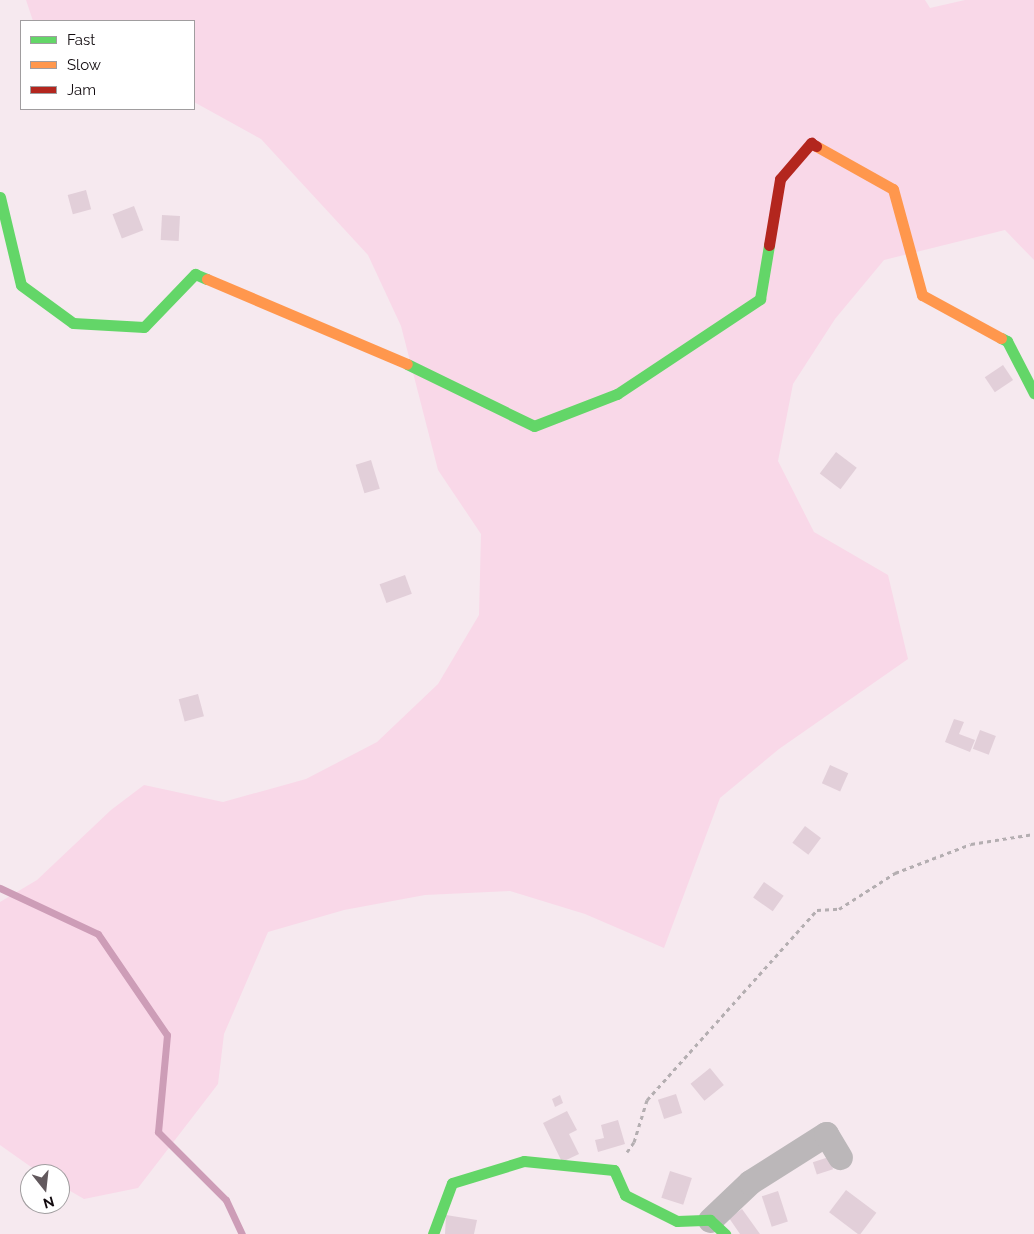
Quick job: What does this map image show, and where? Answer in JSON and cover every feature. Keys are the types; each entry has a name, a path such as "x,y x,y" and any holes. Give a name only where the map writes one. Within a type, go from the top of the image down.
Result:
{"street":[{"path":"0,197 21,285 73,323 144,327 195,274 446,380 534,426 617,394 760,299 780,178 811,142 893,189 922,295 1006,341 1034,393"},
{"path":"433,1234 452,1183 524,1161 579,1164 614,1170 625,1195 676,1221 717,1227 750,1182 826,1134 840,1157"}],"path":[{"path":"614,1170 634,1142 646,1100 817,910 839,908 894,873 971,844 1034,834"}],"shaded area":[{"path":"26,0 925,0 930,8 965,0 1034,0 1034,260 1005,230 884,260 835,319 793,384 778,461 814,532 888,575 908,659 779,749 720,798 664,948 585,914 510,891 425,895 344,910 268,932 224,1034 218,1084 138,1188 84,1199 70,1191 70,1164 27,1164 0,1145 0,902 37,880 111,810 144,785 223,802 306,779 377,742 438,684 479,615 481,534 438,470 401,326 368,255 261,139 195,103 195,20 33,20"}],"building":[{"path":"86,190 91,209 73,214 68,195"},
{"path":"134,206 143,230 122,239 113,214"},
{"path":"162,215 180,216 179,241 161,240"},
{"path":"1003,365 1013,380 995,392 985,377"},
{"path":"836,452 857,468 841,489 820,474"},
{"path":"371,460 380,489 364,493 356,465"},
{"path":"405,575 412,594 386,603 380,584"},
{"path":"198,694 204,716 185,721 179,699"},
{"path":"954,719 964,722 959,734 975,740 970,752 945,742"},
{"path":"980,730 996,736 989,755 973,749"},
{"path":"830,765 848,773 840,791 822,783"},
{"path":"805,826 821,838 808,855 792,843"},
{"path":"764,882 784,896 773,911 753,898"},
{"path":"710,1068 724,1085 704,1101 691,1084"},
{"path":"676,1094 682,1113 664,1119 658,1100"},
{"path":"560,1095 563,1103 555,1107 552,1099"},
{"path":"567,1111 577,1130 569,1134 579,1154 562,1162 543,1123"},
{"path":"618,1120 625,1144 598,1152 595,1140 604,1138 601,1125"},
{"path":"829,1157 833,1169 817,1175 813,1162"},
{"path":"670,1171 692,1178 683,1205 661,1198"},
{"path":"846,1190 876,1213 860,1234 858,1234 829,1212"},
{"path":"778,1191 788,1221 772,1227 762,1196"},
{"path":"742,1209 760,1234 740,1234 729,1218"},
{"path":"446,1215 477,1220 474,1234 445,1234"}],"waterway":[{"path":"0,888 98,934 167,1035 158,1132 226,1200 242,1234"}],"traffic: fast":[{"path":"0,197 21,285 73,323 144,327 195,274 207,279"},
{"path":"407,364 534,426 617,394 760,299 769,245"},
{"path":"1001,338 1007,341 1034,393"},
{"path":"433,1234 452,1183 524,1161 614,1170 625,1195 677,1221 710,1220 725,1234"}],"traffic: slow":[{"path":"816,146 893,189 922,295 1001,338"},
{"path":"207,279 407,364"}],"traffic: jam":[{"path":"769,245 780,179 811,143 816,146"}]}
